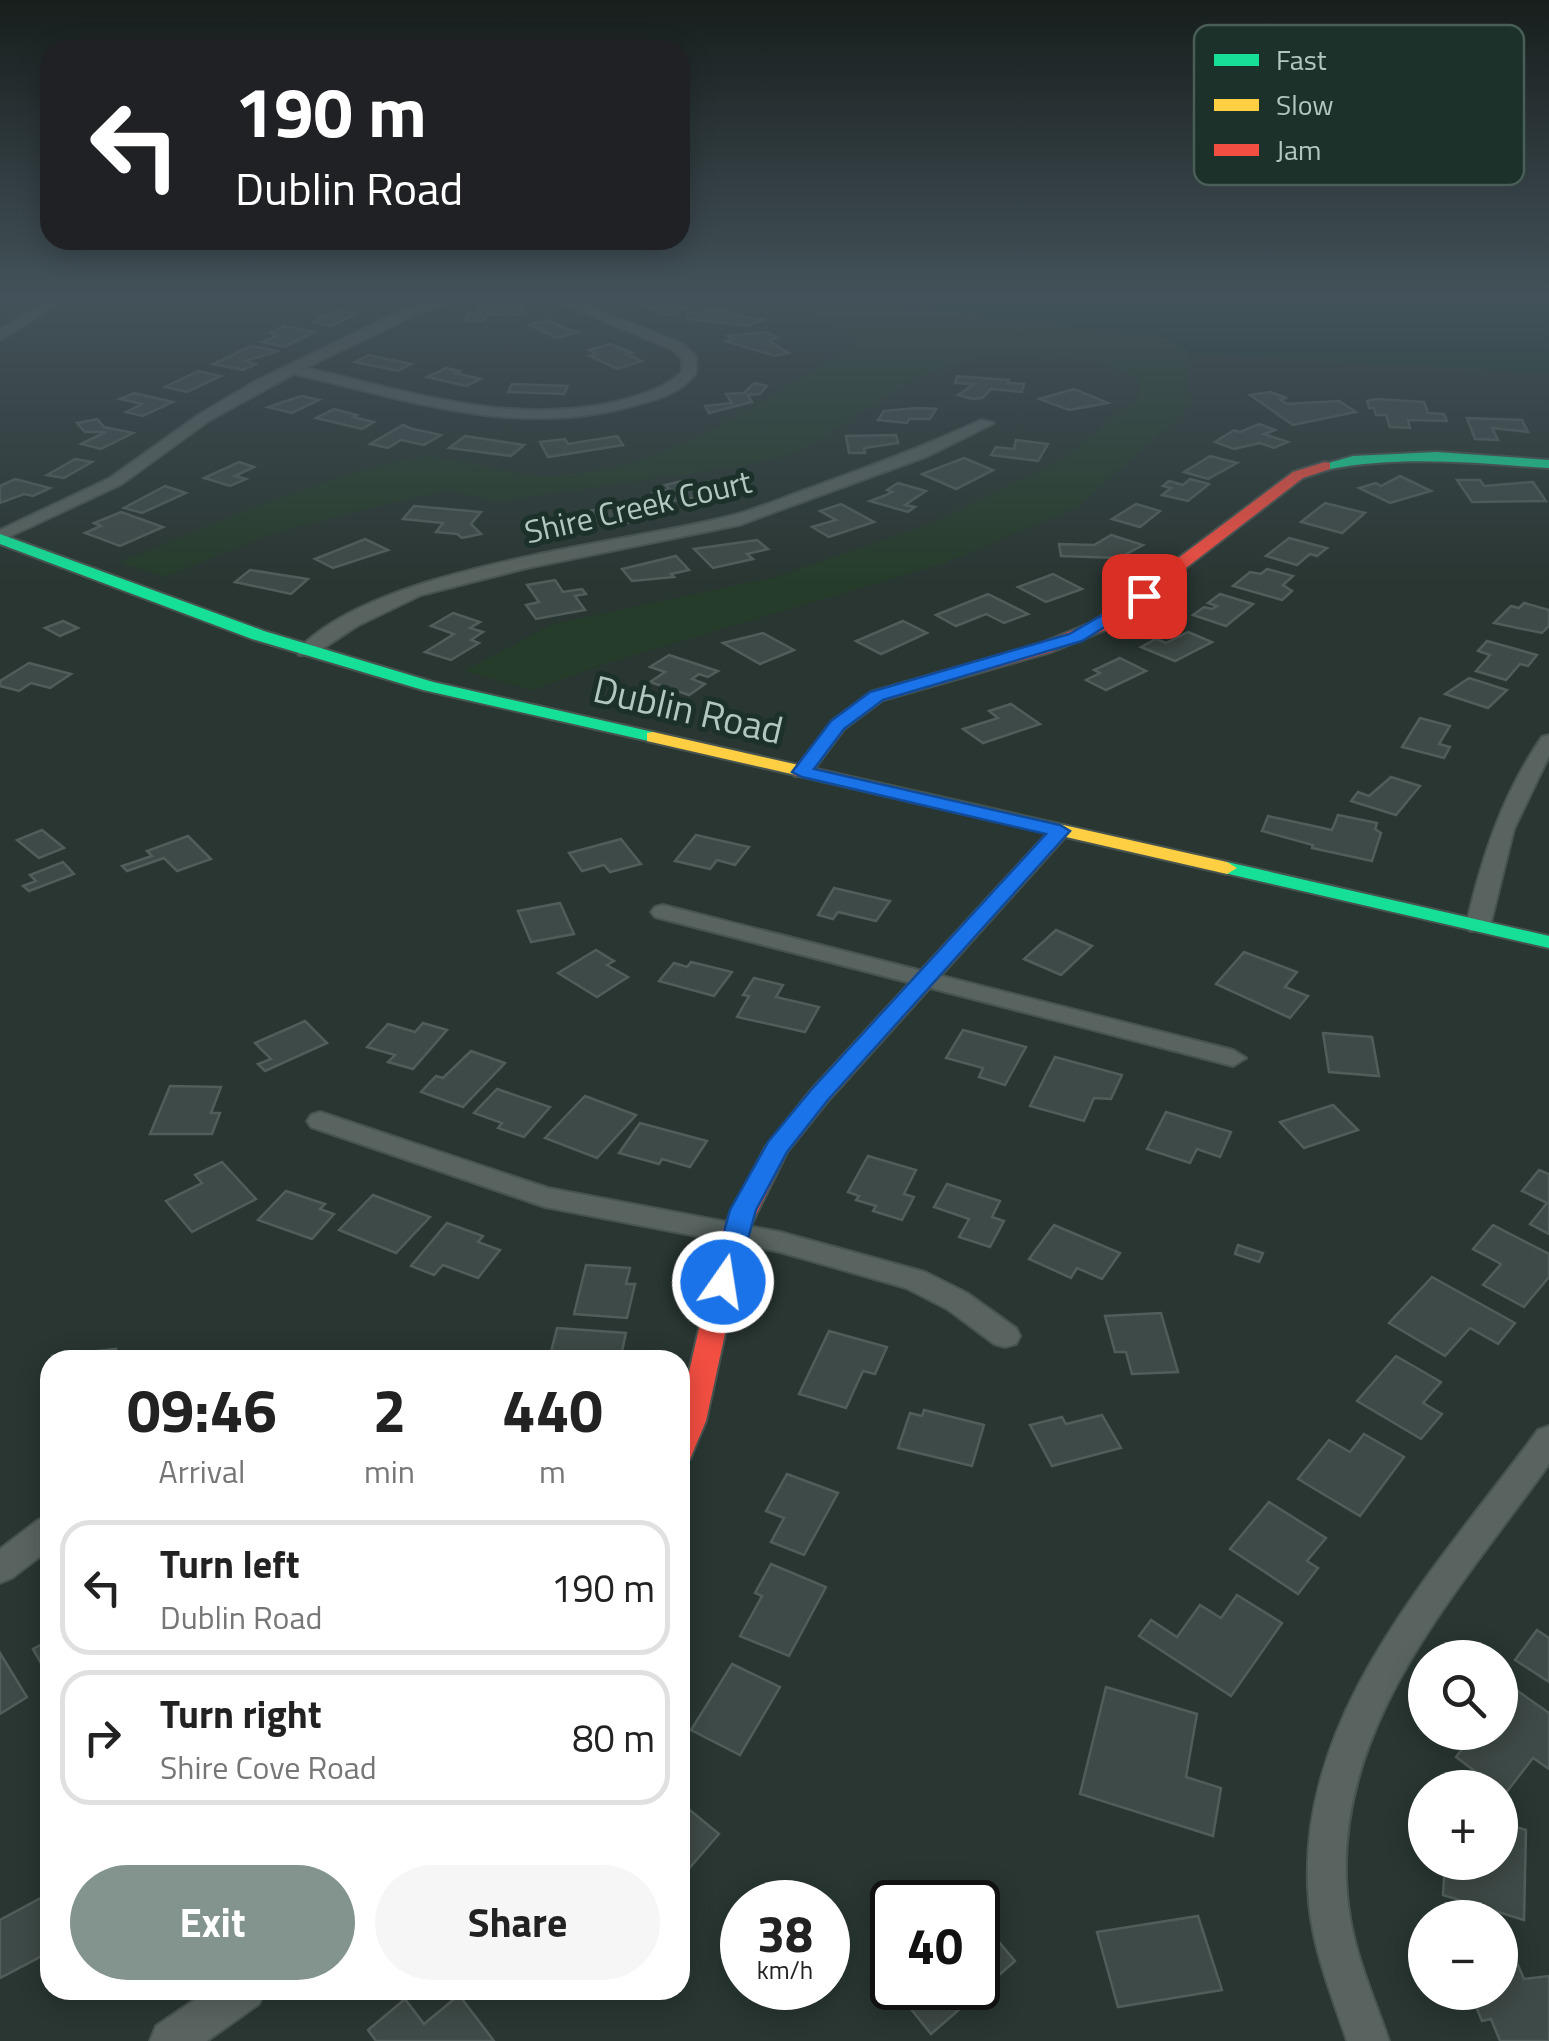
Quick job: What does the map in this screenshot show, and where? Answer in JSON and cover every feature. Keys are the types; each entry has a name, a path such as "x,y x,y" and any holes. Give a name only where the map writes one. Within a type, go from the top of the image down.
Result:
{"street":[{"path":"0,538 116,482 251,391"},
{"path":"403,391 526,416 581,414 658,391"},
{"name":"Shire Creek Court","path":"306,651 350,622 415,591 490,571 734,521 922,453 986,423"},
{"path":"802,772 838,725 876,696 1045,648 1099,626 1298,475 1336,463 1391,456 1549,464"},
{"name":"Dublin Road","path":"0,538 306,651 428,686 1549,942"},
{"path":"1478,926 1514,794 1549,740"},
{"path":"690,1426 734,1233 777,1148 819,1096 1060,831"},
{"path":"662,912 1233,1058"},
{"path":"320,1122 545,1196 734,1233 915,1280 956,1301 1005,1336"},
{"path":"1368,2041 1338,1953 1328,1900 1328,1845 1349,1745 1364,1702 1384,1669 1549,1439"},
{"path":"0,1568 40,1538"},
{"path":"171,2041 230,2000"}],"shaded area":[{"path":"781,391 893,391 795,454 741,466 501,501 448,491 271,534 165,577 119,562 301,490 375,467 425,457 533,475 575,474 618,466 660,452"},
{"path":"1140,391 1186,391 1185,411 1078,507 945,563 604,664 533,690 464,671 553,624 776,577 933,523 1067,456 1141,396"}],"building":[{"path":"508,391 565,391 564,394"},
{"path":"762,391 748,395 752,402 709,413 705,406 732,403 726,394"},
{"path":"963,391 989,391 982,398 958,395"},
{"path":"1079,391 1108,403 1069,410 1039,399"},
{"path":"1270,392 1287,398 1280,399 1287,404 1339,401 1356,412 1293,425 1250,395"},
{"path":"134,393 173,402 143,416 126,412 142,404 120,399"},
{"path":"301,396 319,400 292,413 268,407"},
{"path":"1367,401 1424,402 1428,413 1444,414 1447,421 1408,420 1410,428 1390,427 1386,415 1376,415 1374,408 1369,408"},
{"path":"334,409 374,422 362,429 316,418"},
{"path":"936,409 930,419 909,419 907,423 878,420 884,411"},
{"path":"1467,418 1522,420 1528,432 1492,428 1498,440 1475,439"},
{"path":"97,419 104,427 133,433 101,449 81,444 106,432 85,432 77,423"},
{"path":"1259,424 1275,430 1264,434 1288,442 1274,448 1260,443 1234,449 1215,442 1234,430 1240,432"},
{"path":"403,425 441,435 424,445 401,440 388,448 370,444"},
{"path":"896,435 898,443 864,448 865,453 849,453 846,436"},
{"path":"465,436 524,445 511,456 449,448"},
{"path":"617,436 623,445 548,457 540,442 565,439 568,444"},
{"path":"1016,440 1048,444 1038,461 991,455 996,447 1014,449"},
{"path":"1210,456 1237,463 1208,479 1184,472"},
{"path":"964,458 993,470 956,489 922,474"},
{"path":"75,459 92,462 64,478 47,475"},
{"path":"239,462 254,467 235,476 246,479 230,486 204,478"},
{"path":"1400,476 1431,491 1390,503 1359,488 1376,483 1381,486"},
{"path":"15,479 50,488 0,503 0,486"},
{"path":"1190,479 1209,484 1188,501 1162,495 1171,488 1163,486 1169,481 1183,485"},
{"path":"1457,480 1480,480 1484,486 1533,482 1546,501 1472,502"},
{"path":"681,481 688,487 702,484 715,495 664,502 653,493 670,489 665,485"},
{"path":"898,483 926,491 905,505 915,507 908,512 870,501 892,492 887,490"},
{"path":"165,486 186,493 142,513 124,508"},
{"path":"1325,503 1365,513 1342,533 1301,522"},
{"path":"841,504 874,522 829,537 812,527 836,520 820,511"},
{"path":"1136,504 1160,511 1140,527 1112,519"},
{"path":"414,506 481,512 471,524 481,534 462,538 436,532 443,523 403,519"},
{"path":"613,506 631,522 612,526 604,519 584,523 575,514"},
{"path":"121,512 163,527 120,546 85,533 101,526 94,523"},
{"path":"1111,535 1143,545 1119,558 1061,556 1059,544 1094,545"},
{"path":"1289,538 1327,548 1317,556 1310,554 1297,565 1266,556"},
{"path":"365,539 388,550 333,568 315,559"},
{"path":"757,540 768,549 747,554 753,559 713,568 694,549"},
{"path":"676,556 689,570 671,574 674,577 632,581 622,569"},
{"path":"1267,569 1293,576 1283,585 1292,591 1282,600 1233,586 1250,572 1261,574"},
{"path":"250,570 308,579 291,594 235,582"},
{"path":"1053,574 1082,589 1046,602 1018,587"},
{"path":"555,580 563,592 582,589 586,594 575,596 585,610 536,619 526,605 539,602 527,585"},
{"path":"988,594 1028,614 1004,623 986,614 956,626 936,615"},
{"path":"1220,594 1253,604 1226,626 1193,615 1204,607 1217,606 1208,603"},
{"path":"1524,603 1549,610 1549,626 1542,633 1494,623 1511,606 1519,608"},
{"path":"453,613 480,622 470,628 483,632 471,640 479,643 451,660 425,652 454,634 431,626"},
{"path":"63,621 78,628 60,636 45,628"},
{"path":"903,621 927,633 881,654 856,641"},
{"path":"1188,632 1212,642 1175,661 1141,647 1156,639 1166,643"},
{"path":"763,633 794,650 760,664 723,643"},
{"path":"1487,641 1537,655 1528,666 1520,664 1506,680 1476,671 1490,655 1478,651"},
{"path":"669,655 718,671 692,679 705,684 689,695 650,682 665,672 650,667"},
{"path":"1120,658 1146,671 1106,690 1086,680 1100,673 1094,670"},
{"path":"29,663 71,674 50,688 31,683 19,691 0,686 0,681"},
{"path":"1469,678 1507,690 1488,708 1445,694"},
{"path":"1011,704 1040,724 983,743 963,729 998,718 989,711"},
{"path":"1420,718 1450,726 1439,744 1450,747 1444,758 1402,747"},
{"path":"1391,777 1420,786 1396,815 1351,801 1358,792 1369,796"},
{"path":"1338,815 1377,823 1375,829 1381,833 1372,861 1312,848 1313,845 1262,831 1268,816 1332,830"},
{"path":"42,830 64,848 39,858 17,840"},
{"path":"696,835 749,847 735,865 717,860 710,869 675,861"},
{"path":"188,836 211,859 177,871 164,858 127,871 122,866 152,856 147,851"},
{"path":"621,839 641,864 610,872 604,865 582,871 569,853"},
{"path":"63,862 74,874 29,891 23,886 36,881 30,875"},
{"path":"834,888 890,901 876,921 838,912 833,919 818,915"},
{"path":"560,903 574,934 531,942 518,911"},
{"path":"1056,930 1092,946 1061,975 1024,959"},
{"path":"596,950 614,961 607,965 628,977 597,997 558,973"},
{"path":"1244,952 1297,972 1285,987 1308,996 1290,1018 1216,984"},
{"path":"691,962 732,972 714,996 659,981 674,963 687,967"},
{"path":"754,978 783,985 776,997 819,1007 805,1032 737,1017 749,996 743,995"},
{"path":"305,1021 327,1043 265,1071 258,1064 271,1059 255,1043"},
{"path":"423,1023 447,1030 413,1069 388,1062 395,1055 367,1047 388,1024 415,1032"},
{"path":"963,1030 1026,1047 1005,1085 979,1077 983,1068 946,1058"},
{"path":"1323,1033 1372,1037 1379,1076 1329,1072"},
{"path":"471,1051 505,1063 463,1107 421,1092 436,1076 443,1078"},
{"path":"1055,1057 1122,1075 1111,1099 1094,1098 1084,1121 1030,1106"},
{"path":"170,1086 221,1087 211,1113 220,1113 212,1134 150,1134"},
{"path":"497,1089 550,1107 524,1137 498,1128 502,1123 474,1113"},
{"path":"585,1096 636,1115 597,1158 545,1138"},
{"path":"1333,1105 1358,1130 1304,1148 1280,1122"},
{"path":"1166,1112 1231,1132 1220,1157 1197,1149 1190,1163 1147,1149"},
{"path":"640,1123 707,1141 690,1167 662,1159 659,1164 619,1153"},
{"path":"868,1156 916,1170 904,1194 914,1197 902,1220 873,1211 876,1206 856,1200 859,1196 848,1192"},
{"path":"222,1162 256,1199 192,1232 166,1201 202,1183 195,1175"},
{"path":"1539,1170 1549,1174 1549,1234 1530,1224 1547,1203 1522,1191"},
{"path":"947,1184 1000,1201 992,1217 1004,1221 990,1247 959,1237 969,1219 934,1207"},
{"path":"286,1191 325,1204 320,1209 334,1214 312,1239 258,1220"},
{"path":"373,1195 430,1217 396,1253 339,1230"},
{"path":"447,1223 483,1236 478,1242 500,1250 478,1278 443,1265 434,1275 411,1266"},
{"path":"1054,1225 1120,1253 1102,1279 1077,1268 1071,1278 1029,1259"},
{"path":"1493,1225 1549,1254 1549,1277 1524,1307 1483,1285 1501,1264 1473,1249"},
{"path":"1238,1245 1263,1253 1259,1262 1235,1254"},
{"path":"586,1265 630,1268 626,1284 635,1284 627,1318 574,1314"},
{"path":"1432,1277 1515,1323 1498,1344 1470,1328 1445,1356 1389,1323"},
{"path":"1161,1313 1178,1372 1132,1374 1126,1352 1115,1352 1105,1316"},
{"path":"557,1328 626,1333 622,1350 552,1350"},
{"path":"829,1331 887,1347 875,1374 863,1371 846,1408 799,1394"},
{"path":"1396,1356 1441,1382 1423,1403 1442,1414 1421,1439 1357,1401"},
{"path":"924,1410 984,1425 972,1466 898,1448 910,1413 922,1416"},
{"path":"1102,1415 1121,1448 1052,1466 1030,1425 1062,1417 1066,1424"},
{"path":"1364,1434 1404,1457 1360,1516 1298,1479 1329,1440 1350,1452"},
{"path":"787,1474 838,1493 804,1555 771,1542 784,1518 766,1511"},
{"path":"1269,1502 1326,1538 1307,1561 1318,1568 1298,1594 1230,1549"},
{"path":"771,1564 826,1587 789,1656 740,1636 762,1596 755,1593"},
{"path":"1237,1595 1282,1623 1231,1696 1139,1636 1151,1620 1177,1637 1200,1605 1221,1618"},
{"path":"1537,1630 1549,1638 1549,1682 1518,1662 1518,1656"},
{"path":"0,1653 27,1697 0,1714"},
{"path":"732,1664 780,1687 740,1755 691,1730"},
{"path":"1106,1687 1197,1714 1186,1777 1221,1788 1213,1836 1080,1794"},
{"path":"1518,1691 1549,1713 1549,1769 1533,1758 1518,1777 1518,1770 1473,1770 1456,1757 1461,1750 1518,1750"},
{"path":"690,1810 719,1834 690,1867"},
{"path":"1518,1828 1526,1830 1524,1920 1518,1918 1518,1900 1459,1900 1443,1895 1444,1880 1518,1880"},
{"path":"40,1898 40,1957 0,1978 0,1920"},
{"path":"1198,1916 1222,1990 1118,2007 1097,1932"},
{"path":"1000,1943 1015,1961 1000,1974"},
{"path":"1518,1965 1524,1979 1549,1976 1549,2041 1500,2041 1491,2019 1482,2021 1477,2010 1518,2010"},
{"path":"404,2000 424,2024 453,2000 463,2000 494,2041 376,2041 368,2030"},
{"path":"912,2010 959,2010 931,2034"}],"traffic: fast":[{"path":"1325,466 1408,456 1549,464"},
{"path":"0,539 258,635 429,686 653,737"},
{"path":"1227,868 1549,942"}],"traffic: slow":[{"path":"653,737 1227,868"}],"traffic: jam":[{"path":"802,772 838,725 877,696 1045,648 1099,626 1298,475 1325,466"},
{"path":"690,1426 734,1233 777,1148 819,1096 1060,831"}],"route":[{"path":"723,1282 743,1210 777,1148 819,1096 914,996 1060,831 802,772 838,725 876,696 1076,638 1144,596"}]}
